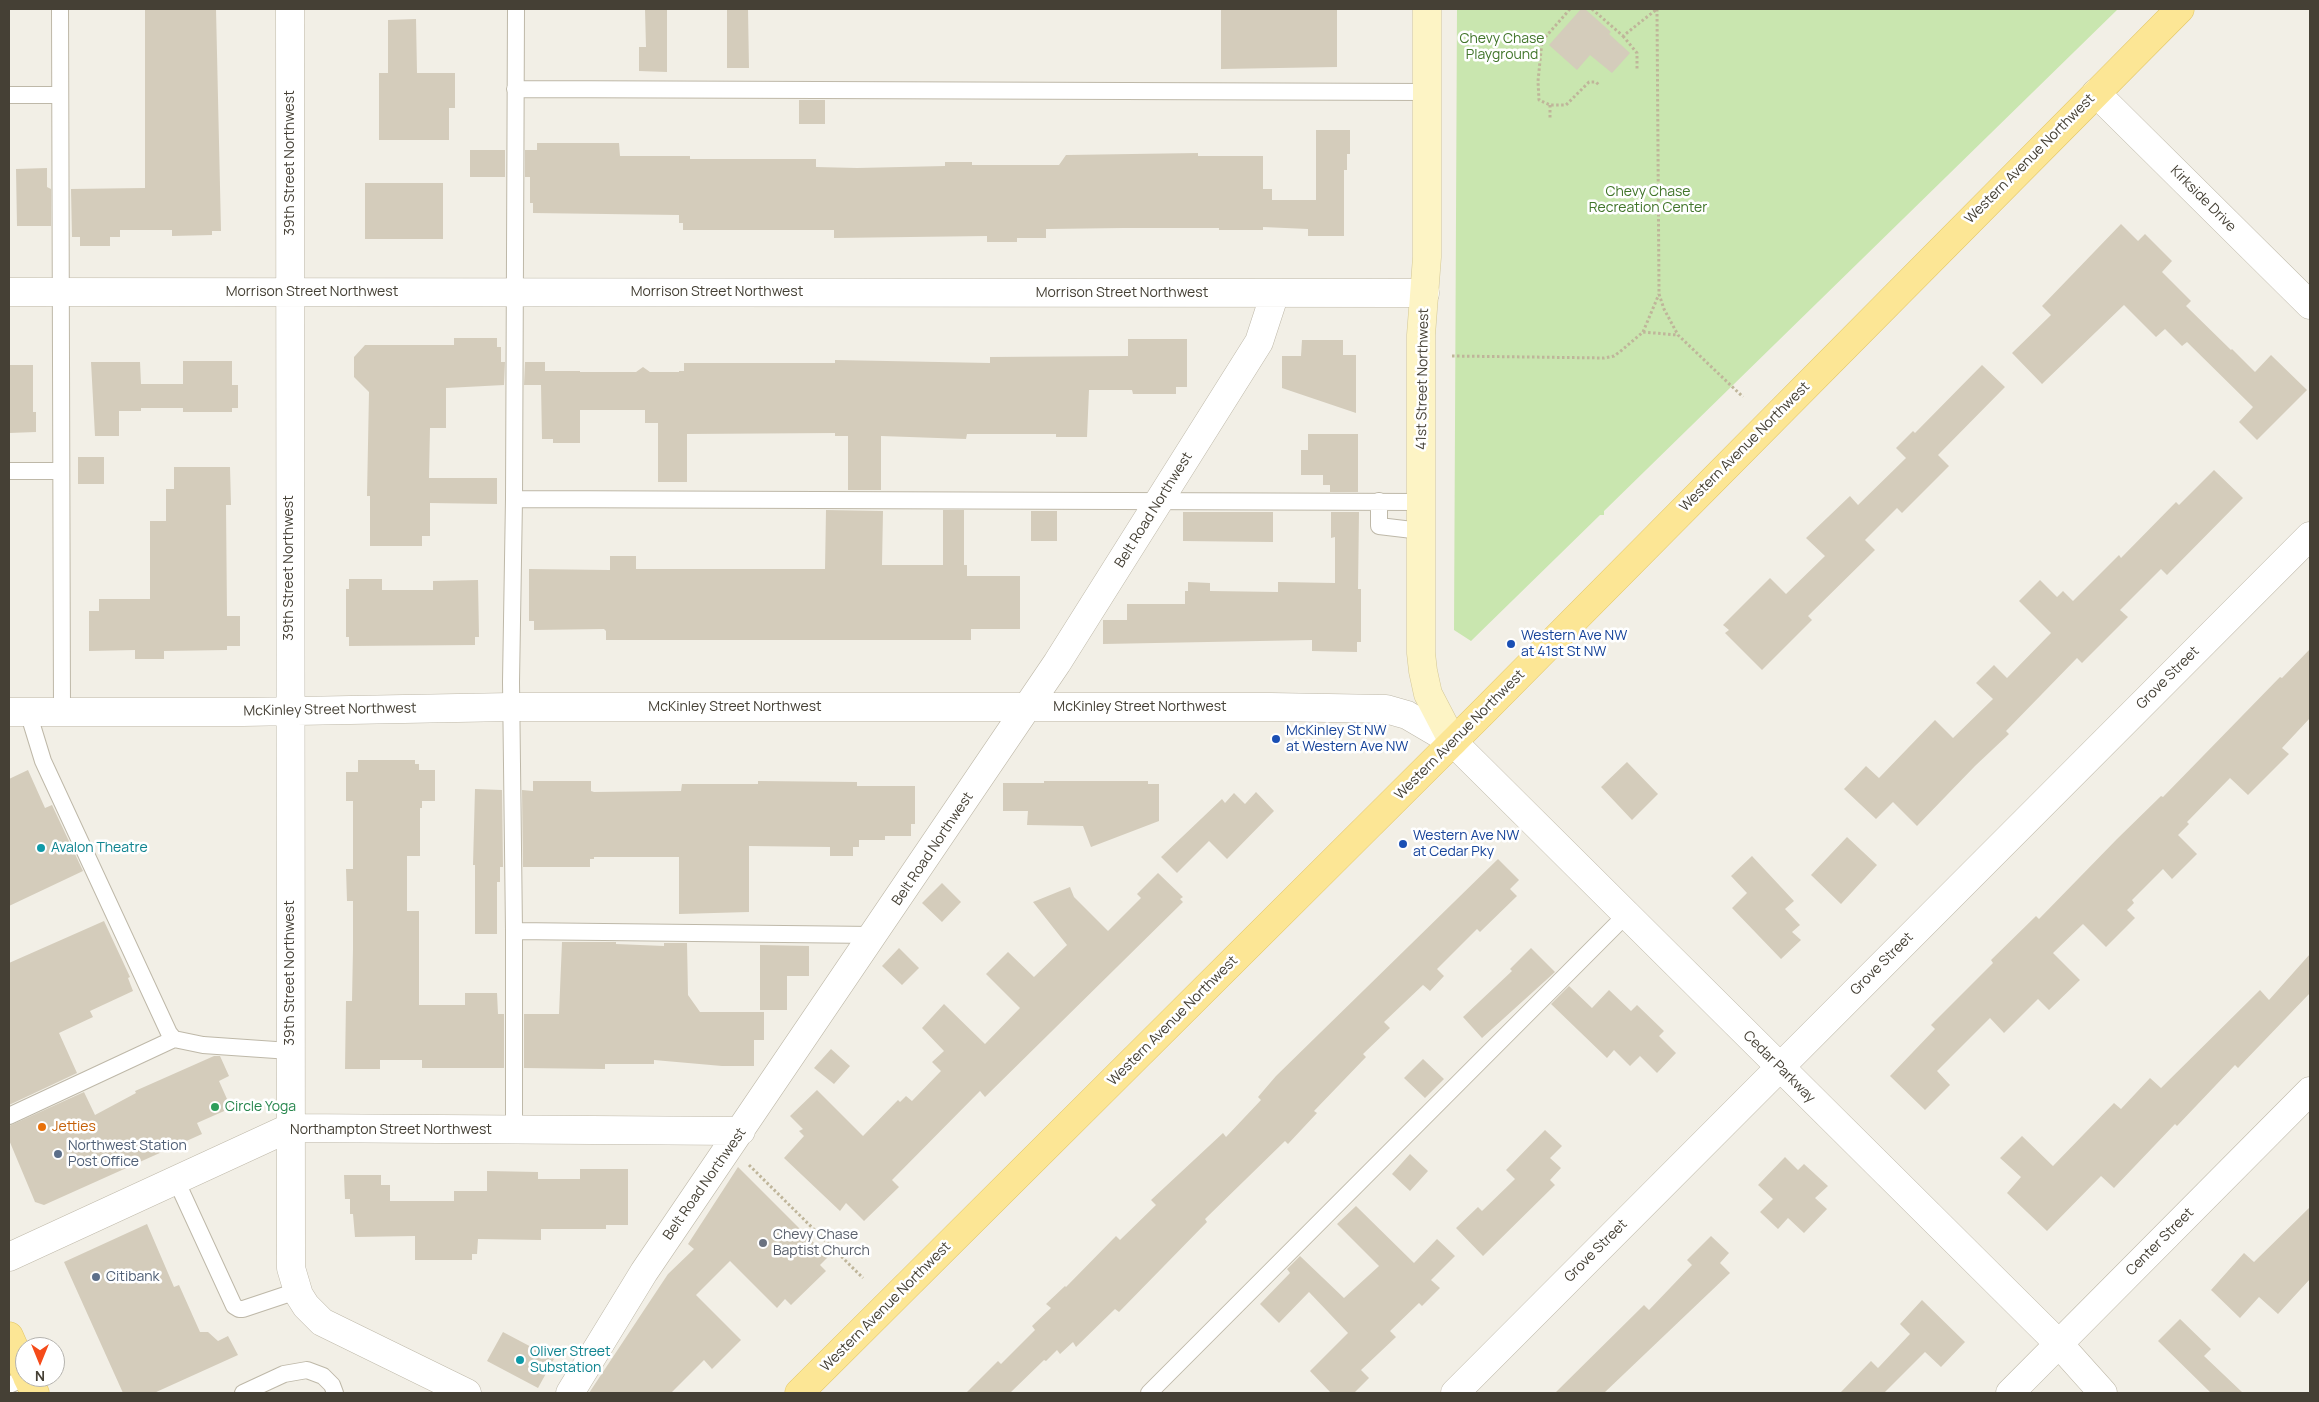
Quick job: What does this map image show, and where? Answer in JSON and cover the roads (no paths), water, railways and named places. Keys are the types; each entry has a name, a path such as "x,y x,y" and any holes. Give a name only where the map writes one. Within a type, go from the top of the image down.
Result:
{"main road":[{"name":"41st Street Northwest","path":"1427,9 1427,257 1421,335 1423,671 1434,708 1453,742"},
{"name":"Western Avenue Northwest","path":"799,1393 1453,742 2180,9"},
{"path":"9,1336 15,1350"}],"street":[{"name":"39th Street Northwest","path":"290,9 289,1128 291,1268 297,1291"},
{"name":"Kirkside Drive","path":"2096,93 2310,305"},
{"name":"Morrison Street Northwest","path":"9,292 1424,293"},
{"name":"Belt Road Northwest","path":"570,1393 644,1272 1028,707 1161,500 1259,342 1268,321 1275,293"},
{"name":"Grove Street","path":"1455,1393 2310,536"},
{"name":"McKinley Street Northwest","path":"19,712 289,711 511,707 1386,708 1406,715 1453,742"},
{"name":"Cedar Parkway","path":"1453,742 2059,1344 2103,1393"},
{"name":"Center Street","path":"2010,1393 2310,1091"},
{"name":"Northampton Street Northwest","path":"9,1257 289,1128 514,1130 736,1139"},
{"path":"297,1291 306,1306 322,1322 467,1393"}],"lane":[{"path":"60,9 62,712"},
{"path":"514,1130 511,707 514,499 516,9"},
{"path":"515,89 1427,92"},
{"path":"9,95 60,95"},
{"path":"9,471 60,471"},
{"path":"514,499 1421,502"},
{"path":"1379,501 1379,526 1421,531"},
{"path":"19,712 169,1033 174,1039"},
{"path":"1149,1393 1627,914"},
{"path":"514,931 874,935"},
{"path":"9,1116 76,1083 174,1039 203,1045 290,1051"},
{"path":"176,1180 234,1306 243,1309 297,1291"},
{"path":"243,1393 284,1374 307,1370 323,1376 332,1385 335,1393"}],"place":[{"name":"Western Ave NW at 41st St NW","path":"1511,644"},
{"name":"McKinley St NW at Western Ave NW","path":"1276,739"},
{"name":"Western Ave NW at Cedar Pky","path":"1403,844"},
{"name":"Avalon Theatre","path":"41,848"},
{"name":"Circle Yoga","path":"215,1107"},
{"name":"Jetties","path":"42,1127"},
{"name":"Northwest Station Post Office","path":"58,1154"},
{"name":"Chevy Chase Baptist Church","path":"763,1243"},
{"name":"Citibank","path":"96,1277"},
{"name":"Oliver Street Substation","path":"520,1360"}],"park label":[{"name":"Chevy Chase Playground","path":"1502,48"},
{"name":"Chevy Chase Recreation Center","path":"1648,200"}]}
